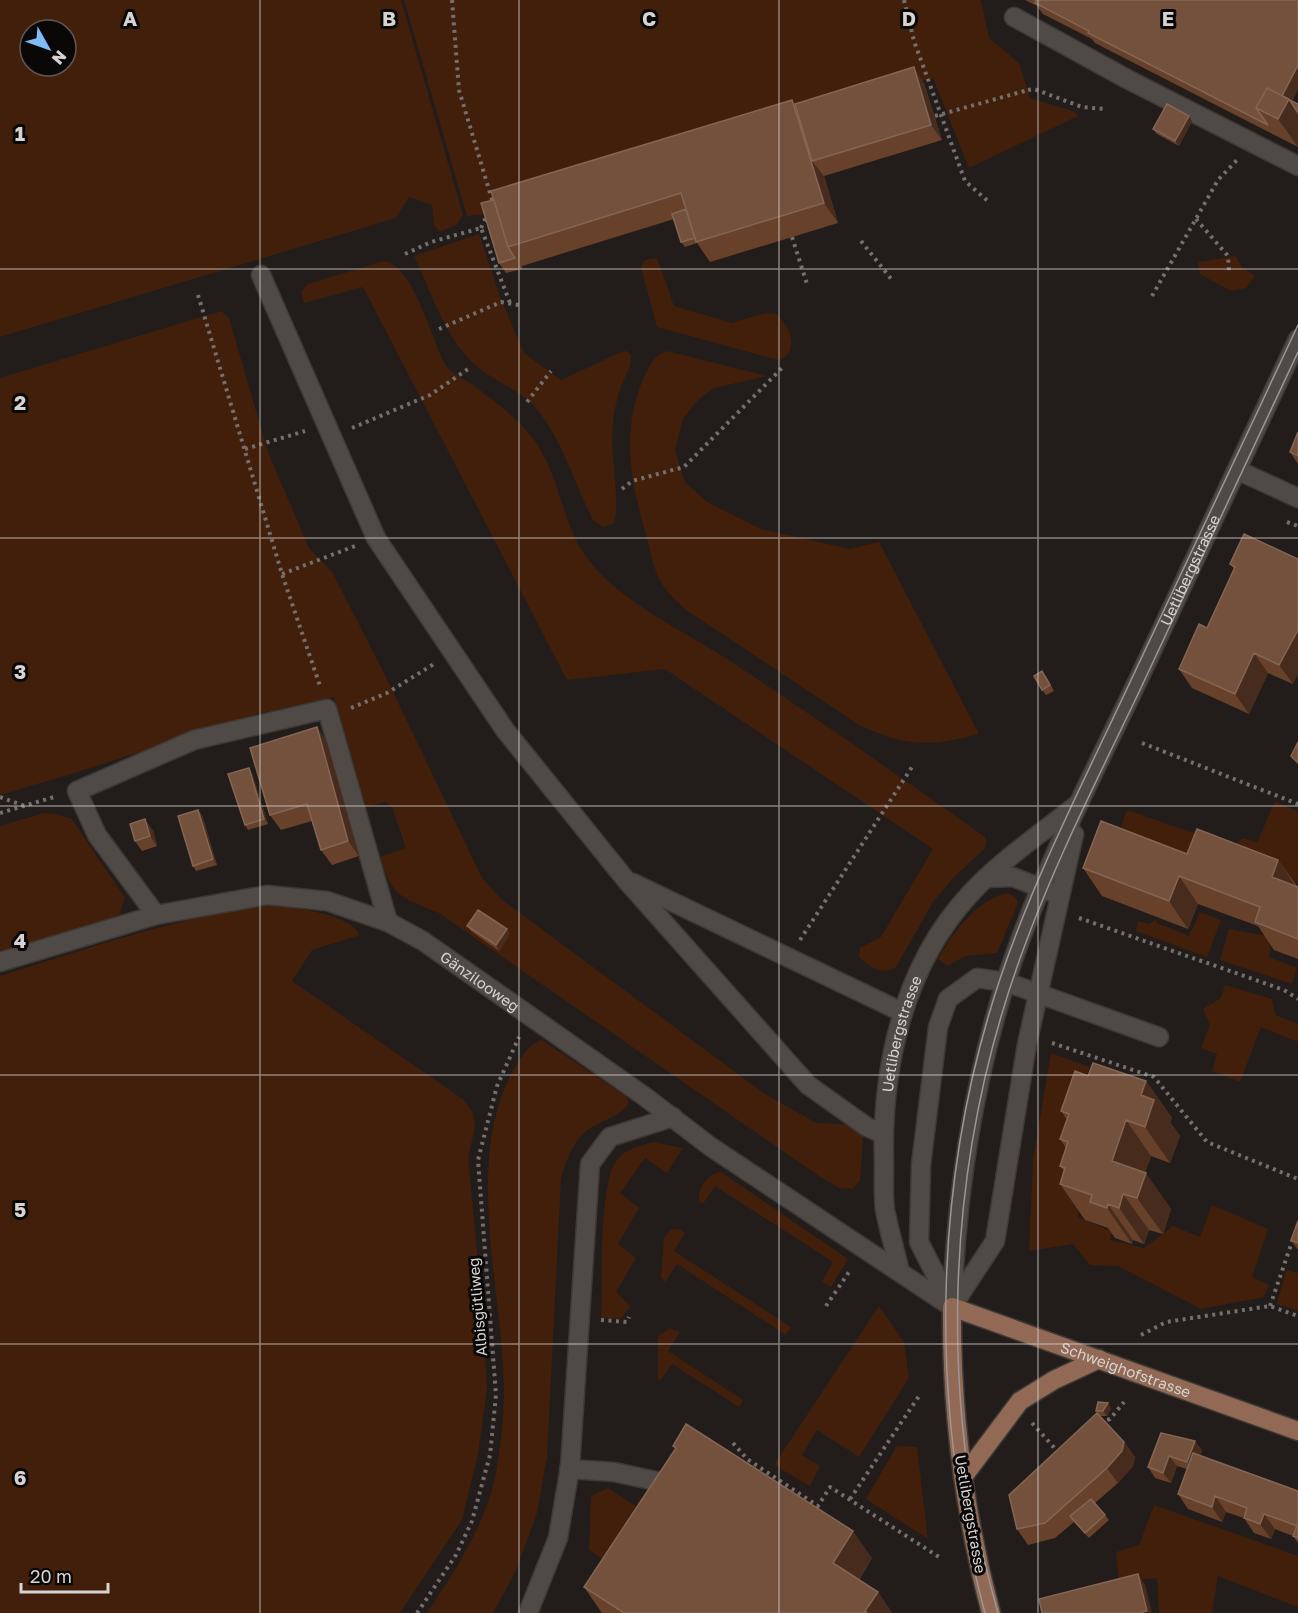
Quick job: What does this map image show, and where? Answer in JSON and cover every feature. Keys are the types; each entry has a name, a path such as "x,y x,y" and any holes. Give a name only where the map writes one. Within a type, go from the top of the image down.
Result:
{"main road":[{"name":"Schweighofstrasse","path":"952,1306 1298,1431"},
{"name":"Uetlibergstrasse","path":"952,1306 953,1385 963,1478 976,1551 992,1613"},
{"path":"963,1478 1020,1401 1054,1380 1099,1359"}],"street":[{"path":"1014,17 1126,79 1298,166"},
{"path":"261,275 376,538 505,730 626,880 808,1085 867,1127 883,1134"},
{"name":"Uetlibergstrasse","path":"952,1306 957,1215 967,1146 990,1036 1006,982 1041,888 1298,339"},
{"path":"1237,470 1298,498"},
{"path":"156,915 97,835 77,791 194,740 327,709 388,922"},
{"name":"Uetlibergstrasse","path":"900,1272 885,1208 883,1134 890,1066 902,1012 912,987 948,922 987,878 1081,802"},
{"name":"Uetlibergstrasse","path":"952,1306 996,1241 1037,993 1081,802"},
{"path":"987,878 1013,877 1053,893 1059,903"},
{"path":"626,880 902,1012"},
{"name":"Gänzilooweg","path":"0,962 156,915 267,895 327,901 388,922 423,941 673,1117 711,1147 900,1272"},
{"path":"952,1306 919,1242 921,1165 938,1027 948,999 967,983 977,978 1006,982 1159,1036"},
{"path":"537,1610 558,1538 569,1468 590,1164 610,1137 673,1117"},
{"path":"900,1272 952,1306"},
{"path":"569,1468 614,1472 665,1483"}],"path":[{"path":"452,0 459,90 493,204 481,228 510,303"},
{"path":"904,0 914,41 965,181 990,202"},
{"path":"935,116 1034,89 1082,107 1105,109"},
{"path":"1152,296 1218,180"},
{"path":"1196,219 1228,256 1229,271"},
{"path":"405,254 431,242 481,228"},
{"path":"792,237 807,284"},
{"path":"861,241 892,280"},
{"path":"198,295 282,574 327,709"},
{"path":"439,329 501,302 519,305"},
{"path":"622,489 632,481 684,467 783,367"},
{"path":"245,449 329,431 430,395 468,369"},
{"path":"527,402 551,371"},
{"path":"282,574 376,538"},
{"path":"349,709 387,693 453,652"},
{"path":"1142,743 1298,804"},
{"path":"788,958 912,767"},
{"path":"0,813 77,791"},
{"path":"0,797 25,806"},
{"path":"1077,918 1284,990 1298,999"},
{"name":"Albisgütliweg","path":"417,1613 456,1555 472,1521 489,1455 496,1395 478,1160 497,1086 529,1015"},
{"path":"1048,1044 1054,1042 1154,1077 1207,1142 1297,1177"},
{"path":"1270,1306 1295,1231"},
{"path":"826,1306 852,1269"},
{"path":"1141,1335 1166,1322 1270,1306 1298,1316"},
{"path":"850,1499 919,1396"},
{"path":"1096,1423 1110,1419 1124,1402"},
{"path":"1033,1425 1062,1457 1067,1449"},
{"path":"733,1443 747,1459 818,1506"},
{"path":"815,1512 830,1487 939,1557"}],"shaded area":[{"path":"0,0 401,0 463,215 456,225 440,232 434,225 432,205 409,197 396,218 0,337"},
{"path":"404,0 981,0 989,38 1019,63 1030,98 1075,112 1078,116 969,168 933,78 488,214 467,216"},
{"path":"479,234 500,297 524,353 561,380 621,352 627,351 631,356 613,421 616,509 613,524 603,527 593,520 563,452 540,413 517,392 482,371 455,341 414,256"},
{"path":"1236,256 1242,267 1255,276 1246,288 1231,291 1200,274 1198,262"},
{"path":"657,258 674,306 732,323 765,313 776,314 789,332 791,345 789,351 778,360 657,327 641,267 645,260"},
{"path":"384,261 395,266 405,276 421,306 447,367 503,409 531,436 549,466 580,548 604,577 637,604 760,681 985,837 987,842 984,849 952,879 933,902 896,967 886,971 872,967 859,957 860,948 881,937 933,849 665,669 567,680 363,287 304,303 301,292 308,284"},
{"path":"221,311 229,318 268,452 309,548 332,572 384,673 482,878 501,899 765,1094 816,1123 864,1125 860,1181 852,1189 839,1188 819,1176 439,913 407,899 394,889 380,857 406,848 393,810 386,802 366,807 334,697 254,715 0,795 0,378"},
{"path":"667,351 767,376 714,388 696,402 683,419 675,450 685,482 707,502 761,529 850,549 879,542 979,734 946,741 918,743 891,738 859,725 686,610 667,591 655,568 640,514 632,475 630,436 632,416 644,377 656,358"},
{"path":"1275,801 1298,812 1298,883 1215,852 1198,876 1114,845 1127,810 1231,846 1244,838 1257,843"},
{"path":"44,813 72,819 125,898 119,915 0,952 0,826"},
{"path":"1009,893 1016,898 1018,903 997,953 965,956 948,966 938,959 951,938 976,909 997,896"},
{"path":"272,905 333,916 354,927 360,935 312,950 292,981 464,1100 473,1113 475,1128 468,1157 487,1389 478,1454 462,1520 400,1613 0,1613 0,976 100,944 170,925"},
{"path":"1200,912 1221,920 1207,957 1136,931 1138,921 1149,924 1156,919 1157,923 1189,936"},
{"path":"1229,929 1272,937 1269,957 1297,968 1292,984 1220,960"},
{"path":"1225,985 1272,999 1275,1015 1298,1024 1298,1042 1261,1027 1240,1082 1212,1071 1217,1054 1201,1048 1210,1025 1203,1009 1221,998"},
{"path":"542,1040 626,1096 629,1103 620,1112 590,1128 580,1137 570,1154 561,1179 547,1457 537,1513 515,1573 493,1613 427,1613 460,1562 479,1525 487,1506 497,1467 504,1390 489,1223 488,1181 491,1139 500,1100 517,1064 530,1046"},
{"path":"1051,1053 1089,1067 1069,1136 1082,1190 1078,1217 1111,1231 1110,1240 1144,1248 1173,1226 1200,1237 1212,1205 1268,1229 1252,1277 1269,1285 1264,1297 1201,1309 1118,1266 1090,1265 1073,1244 1029,1251 1033,1160"},
{"path":"653,1142 683,1148 667,1173 645,1158 620,1193 639,1208 618,1244 636,1258 616,1292 630,1306 621,1319 601,1318 602,1236 610,1175 619,1157 633,1148"},
{"path":"721,1172 848,1259 831,1287 822,1281 833,1262 715,1186 703,1204 699,1201 704,1182 712,1175"},
{"path":"679,1229 685,1233 674,1251 791,1327 786,1335 677,1264 665,1282 661,1277 664,1238 670,1230"},
{"path":"1286,1270 1298,1273 1298,1311 1277,1304"},
{"path":"879,1306 904,1342 909,1378 859,1457 817,1430 802,1455 820,1466 810,1486 774,1465"},
{"path":"670,1328 680,1332 668,1351 743,1400 739,1407 672,1364 660,1381 658,1379 658,1336"},
{"path":"897,1446 917,1447 928,1539 866,1499"},
{"path":"608,1488 657,1520 624,1573 589,1550 591,1496"},
{"path":"1154,1505 1298,1556 1298,1607 1218,1576 1212,1613 1159,1613 1157,1578 1119,1581 1116,1552 1139,1545"}],"building":[{"path":"1036,0 1298,0 1298,65 1282,96 1267,88 1256,108 1268,125 1088,33 1089,31 1035,3"},
{"path":"914,67 931,125 812,161 795,104"},
{"path":"1267,88 1289,99 1278,119 1256,108"},
{"path":"792,100 824,203 696,242 681,193 508,247 491,191"},
{"path":"1289,100 1298,104 1298,113"},
{"path":"1167,104 1189,116 1175,141 1153,129"},
{"path":"494,200 508,247 515,258 499,263 481,203"},
{"path":"686,209 695,238 681,242 672,214"},
{"path":"1298,432 1298,456 1290,452"},
{"path":"1244,534 1298,559 1298,630 1279,665 1254,653 1235,694 1179,669 1199,624 1207,628 1235,567 1230,564"},
{"path":"1042,671 1050,685 1042,690 1034,676"},
{"path":"317,727 348,841 321,850 307,804 270,815 250,748"},
{"path":"1298,742 1298,763 1291,756"},
{"path":"249,768 264,819 245,825 228,774"},
{"path":"198,810 213,859 193,866 178,816"},
{"path":"145,819 150,836 135,841 130,824"},
{"path":"1101,821 1187,854 1197,829 1278,860 1272,877 1298,887 1298,939 1255,922 1260,907 1179,876 1169,901 1083,868"},
{"path":"478,910 507,929 496,945 467,926"},
{"path":"1093,1063 1146,1081 1141,1095 1154,1100 1145,1127 1126,1120 1112,1161 1146,1173 1137,1198 1123,1194 1119,1208 1108,1204 1107,1208 1090,1202 1092,1195 1060,1184 1065,1168 1060,1166 1068,1142 1060,1139 1069,1114 1061,1111 1075,1071 1088,1076"},
{"path":"1298,1221 1298,1243 1291,1240"},
{"path":"1098,1402 1108,1403 1103,1411 1096,1411"},
{"path":"1097,1413 1124,1442 1122,1451 1107,1468 1045,1523 1017,1529 1009,1495"},
{"path":"686,1424 853,1531 833,1563 878,1592 865,1611 867,1613 624,1613 584,1587 676,1448 673,1446"},
{"path":"1161,1433 1195,1441 1187,1462 1169,1456 1163,1473 1148,1467"},
{"path":"1193,1453 1298,1491 1298,1538 1293,1536 1297,1526 1281,1520 1264,1514 1260,1524 1244,1518 1247,1508 1215,1496 1212,1507 1178,1494"},
{"path":"1091,1499 1105,1515 1085,1533 1070,1516"},
{"path":"1138,1574 1147,1611 1140,1613 1042,1613 1039,1599"}],"tram line":[{"path":"985,1613 967,1535 954,1455 947,1375 946,1295 951,1215 961,1135 978,1056 1000,979 1045,864 1298,325"},
{"path":"998,1613 979,1533 966,1452 959,1371 958,1288 964,1207 975,1125 993,1045 1017,967 1059,862 1298,352"}]}
